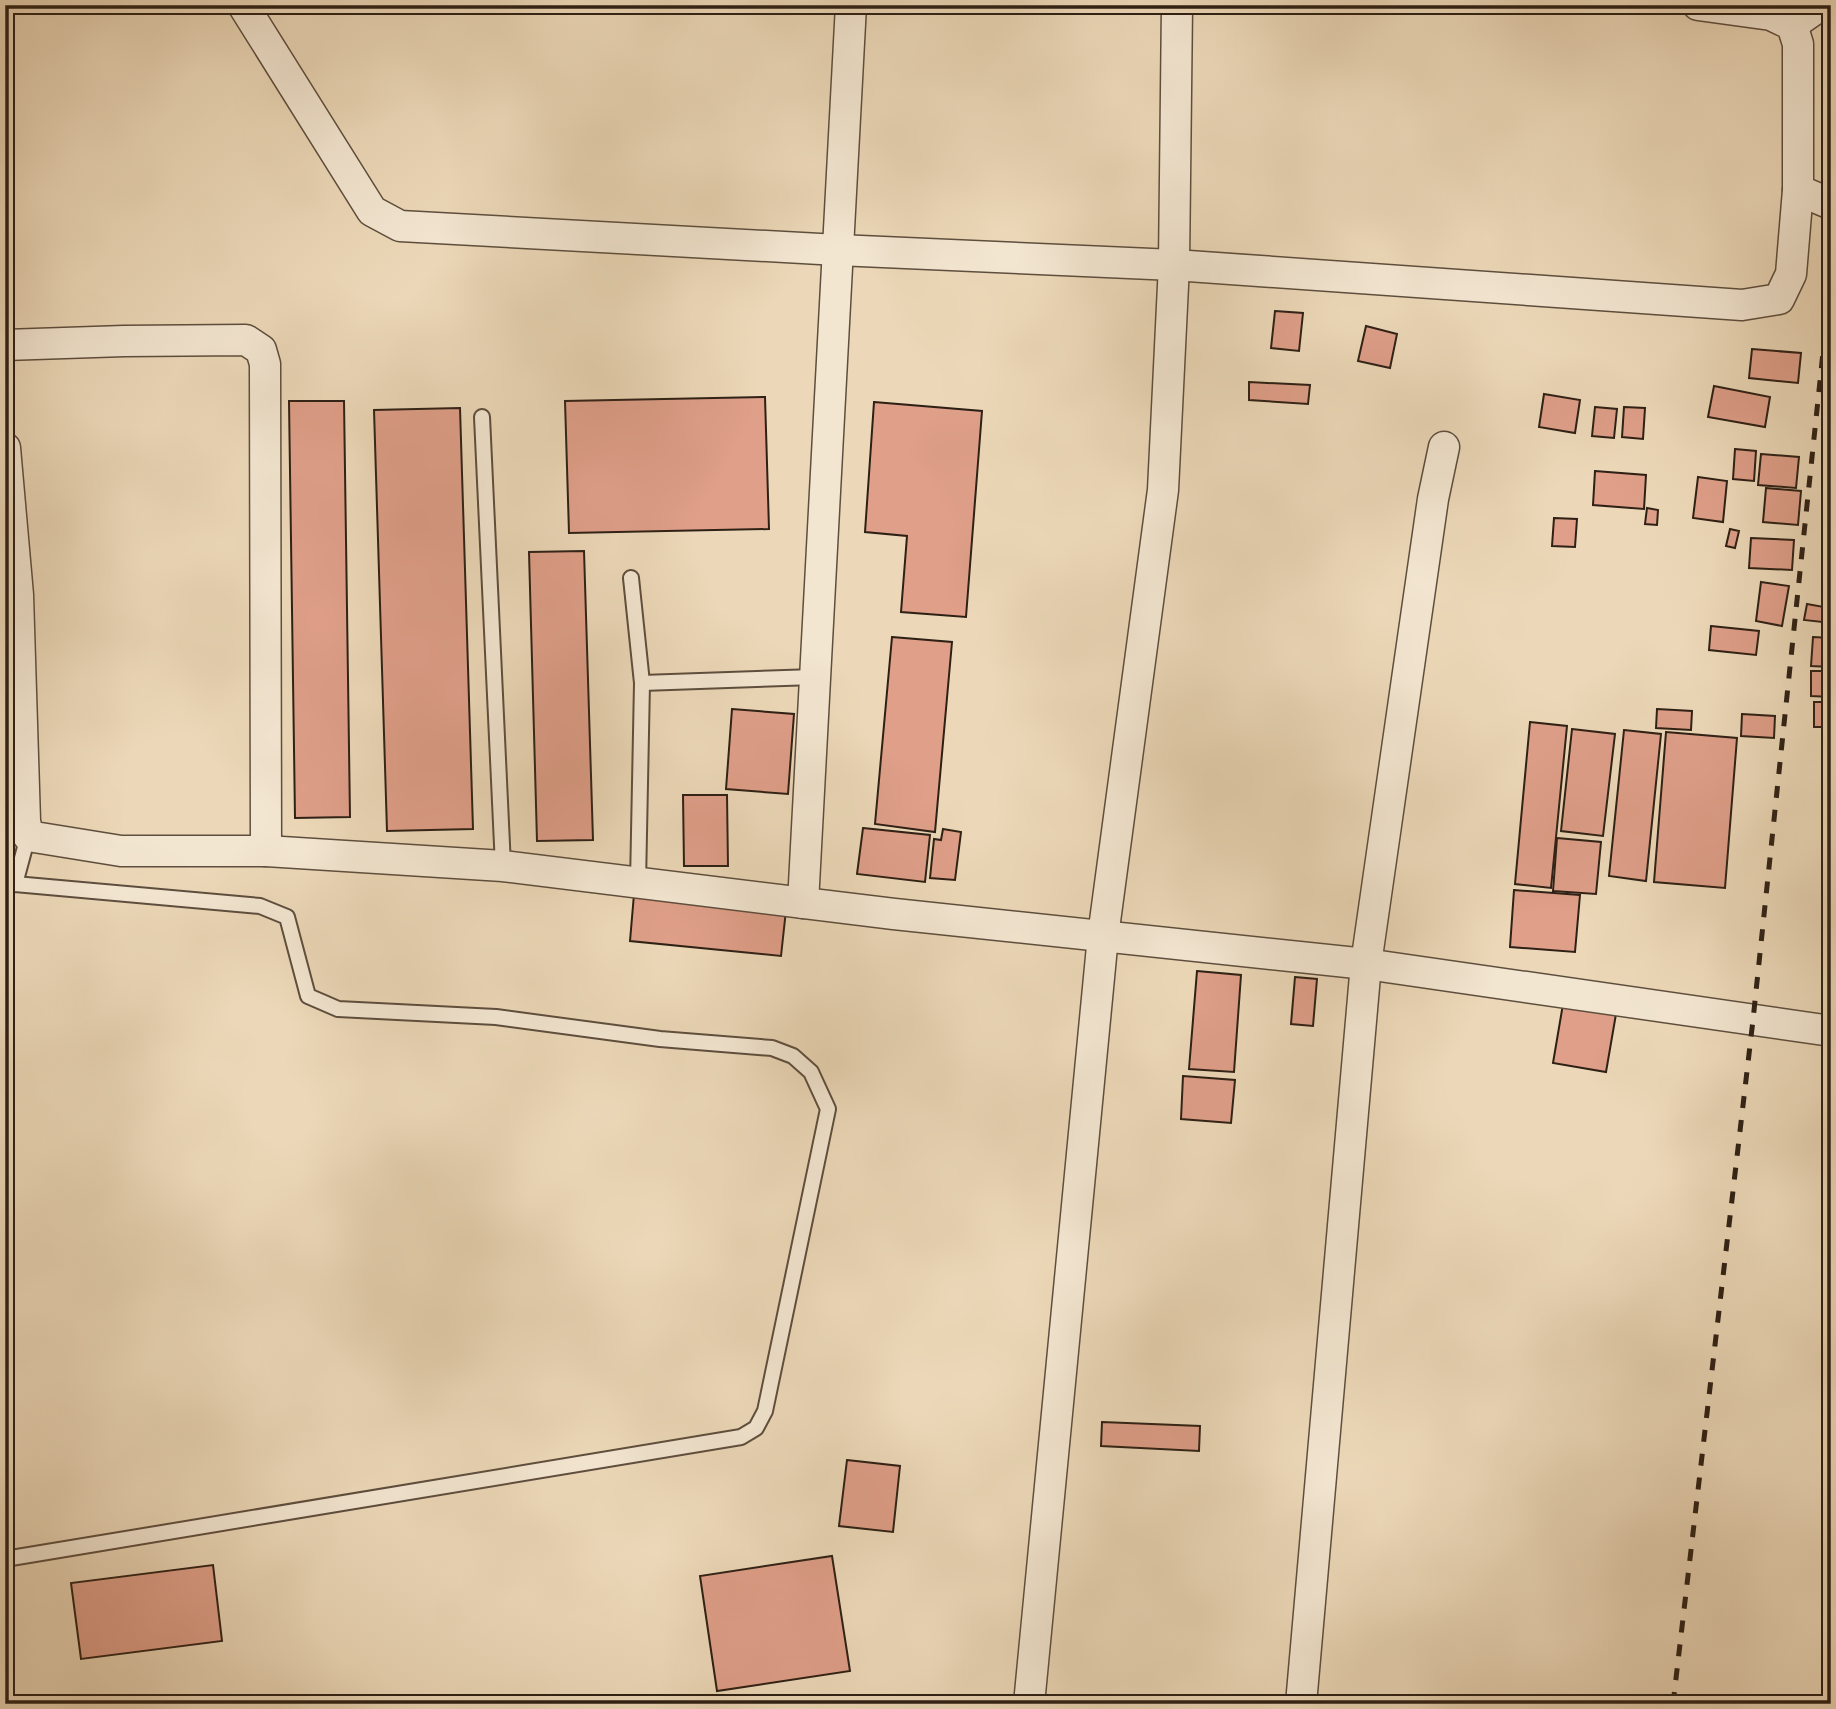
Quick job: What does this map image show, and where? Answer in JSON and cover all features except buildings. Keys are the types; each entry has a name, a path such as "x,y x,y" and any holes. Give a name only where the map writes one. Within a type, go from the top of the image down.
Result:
{"street":[{"path":"243,5 372,211 400,226 1174,265 1742,304 1779,299 1791,274 1798,190 1798,44 1792,25 1770,15 1698,5"},
{"path":"803,903 851,5"},
{"path":"1029,1704 1103,936 1163,490 1174,265 1177,5"},
{"path":"1792,25 1821,5"},
{"path":"1798,190 1831,204"},
{"path":"5,345 246,340 261,350 265,364 266,851"},
{"path":"1301,1704 1366,964 1433,499 1444,447"},
{"path":"5,448 18,595 28,836 46,841 121,850 266,851 503,866 803,903 1366,964 1831,1031"}],"lane":[{"path":"482,417 503,866"},
{"path":"631,578 642,683 638,883"},
{"path":"642,683 815,677"},
{"path":"5,1559 740,1437 756,1428 765,1411 828,1109 811,1072 793,1056 772,1048 660,1039 496,1017 338,1009 308,996 287,917 260,906 10,886 28,836"}],"railway":[{"path":"1673,1704 1753,1020 1831,276"}]}
